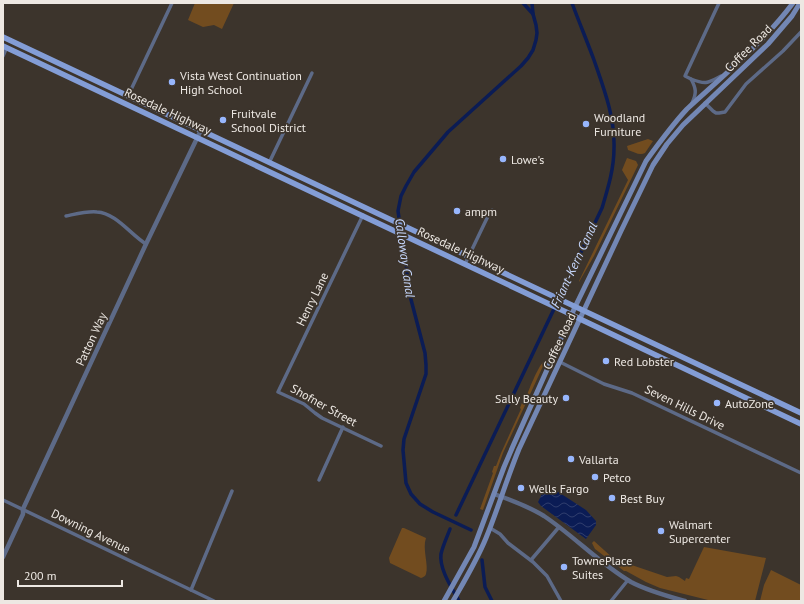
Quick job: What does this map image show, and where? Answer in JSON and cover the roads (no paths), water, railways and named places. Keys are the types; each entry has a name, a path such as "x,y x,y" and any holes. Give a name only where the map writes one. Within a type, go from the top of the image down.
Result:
{"main road":[{"name":"Coffee Road","path":"444,601 474,547 513,446 575,307 646,161 668,130 691,105 764,38 793,3"},
{"name":"Coffee Road","path":"453,601 472,569 490,528 511,469 653,165 675,134 692,115 768,44 792,16 800,3"},
{"name":"Rosedale Highway","path":"4,39 366,208 406,236 801,424"},
{"name":"Rosedale Highway","path":"5,46 363,216 406,228 801,413"},
{"path":"5,46 12,46 44,61 57,63"},
{"path":"83,83 92,84 121,97 128,96"},
{"path":"121,102 132,103 157,114 163,113"},
{"path":"323,197 330,197 356,209 362,210 366,208"}],"street":[{"path":"128,96 172,3"},
{"path":"691,105 695,98 695,86 691,79 685,76 719,3"},
{"name":"Coffee Road","path":"705,103 716,113 725,112 746,84 783,51 801,32"},
{"path":"3,56 5,46"},
{"path":"269,163 312,73"},
{"name":"Coffee Road","path":"691,79 708,83 724,75"},
{"name":"Patton Way","path":"3,557 23,514 22,509 201,130"},
{"path":"465,264 492,210"},
{"path":"66,216 82,212 98,212 107,215 116,220 146,244"},
{"name":"Henry Lane","path":"278,392 363,216"},
{"name":"Seven Hills Drive","path":"560,362 604,384 632,393 801,473"},
{"name":"Shofner Street","path":"278,392 304,404 319,416 381,446"},
{"path":"319,480 343,427"},
{"path":"191,590 232,491"},
{"path":"494,494 531,508 544,516 628,580 652,591 686,601"},
{"name":"Downing Avenue","path":"3,500 214,601"},
{"path":"531,560 559,527"},
{"path":"490,528 500,534 508,543 531,560 547,576 561,601"},
{"path":"611,601 628,580"}],"water":[{"path":"549,486 586,510 596,521 596,525 586,539 541,506 538,502 544,491"}],"waterway":[{"name":"Calloway Canal","path":"471,530 433,512 420,504 411,494 406,483 403,450 404,439 426,374 426,365 425,353 408,288 406,260 398,211 401,196 414,172 448,132 521,66 533,50 537,33 536,25 533,14 523,3"},
{"name":"Calloway Canal","path":"532,3 533,14"},
{"name":"Friant-Kern Canal","path":"456,515 602,208 610,178 614,148 611,114 594,60 572,3"},
{"name":"Friant-Kern Canal","path":"450,529 441,554 441,560 444,572 459,601"},
{"name":"Calloway Canal","path":"482,560 485,587 492,601"}],"place":[{"name":"Vista West Continuation High School","path":"172,82"},
{"name":"Fruitvale School District","path":"223,120"},
{"name":"Woodland Furniture","path":"586,124"},
{"name":"Lowe's","path":"503,159"},
{"name":"ampm","path":"457,211"},
{"name":"Red Lobster","path":"606,361"},
{"name":"Sally Beauty","path":"566,398"},
{"name":"AutoZone","path":"717,403"},
{"name":"Vallarta","path":"571,459"},
{"name":"Petco","path":"595,477"},
{"name":"Wells Fargo","path":"521,488"},
{"name":"Best Buy","path":"612,498"},
{"name":"Walmart Supercenter","path":"661,531"},
{"name":"TownePlace Suites","path":"564,567"}]}
